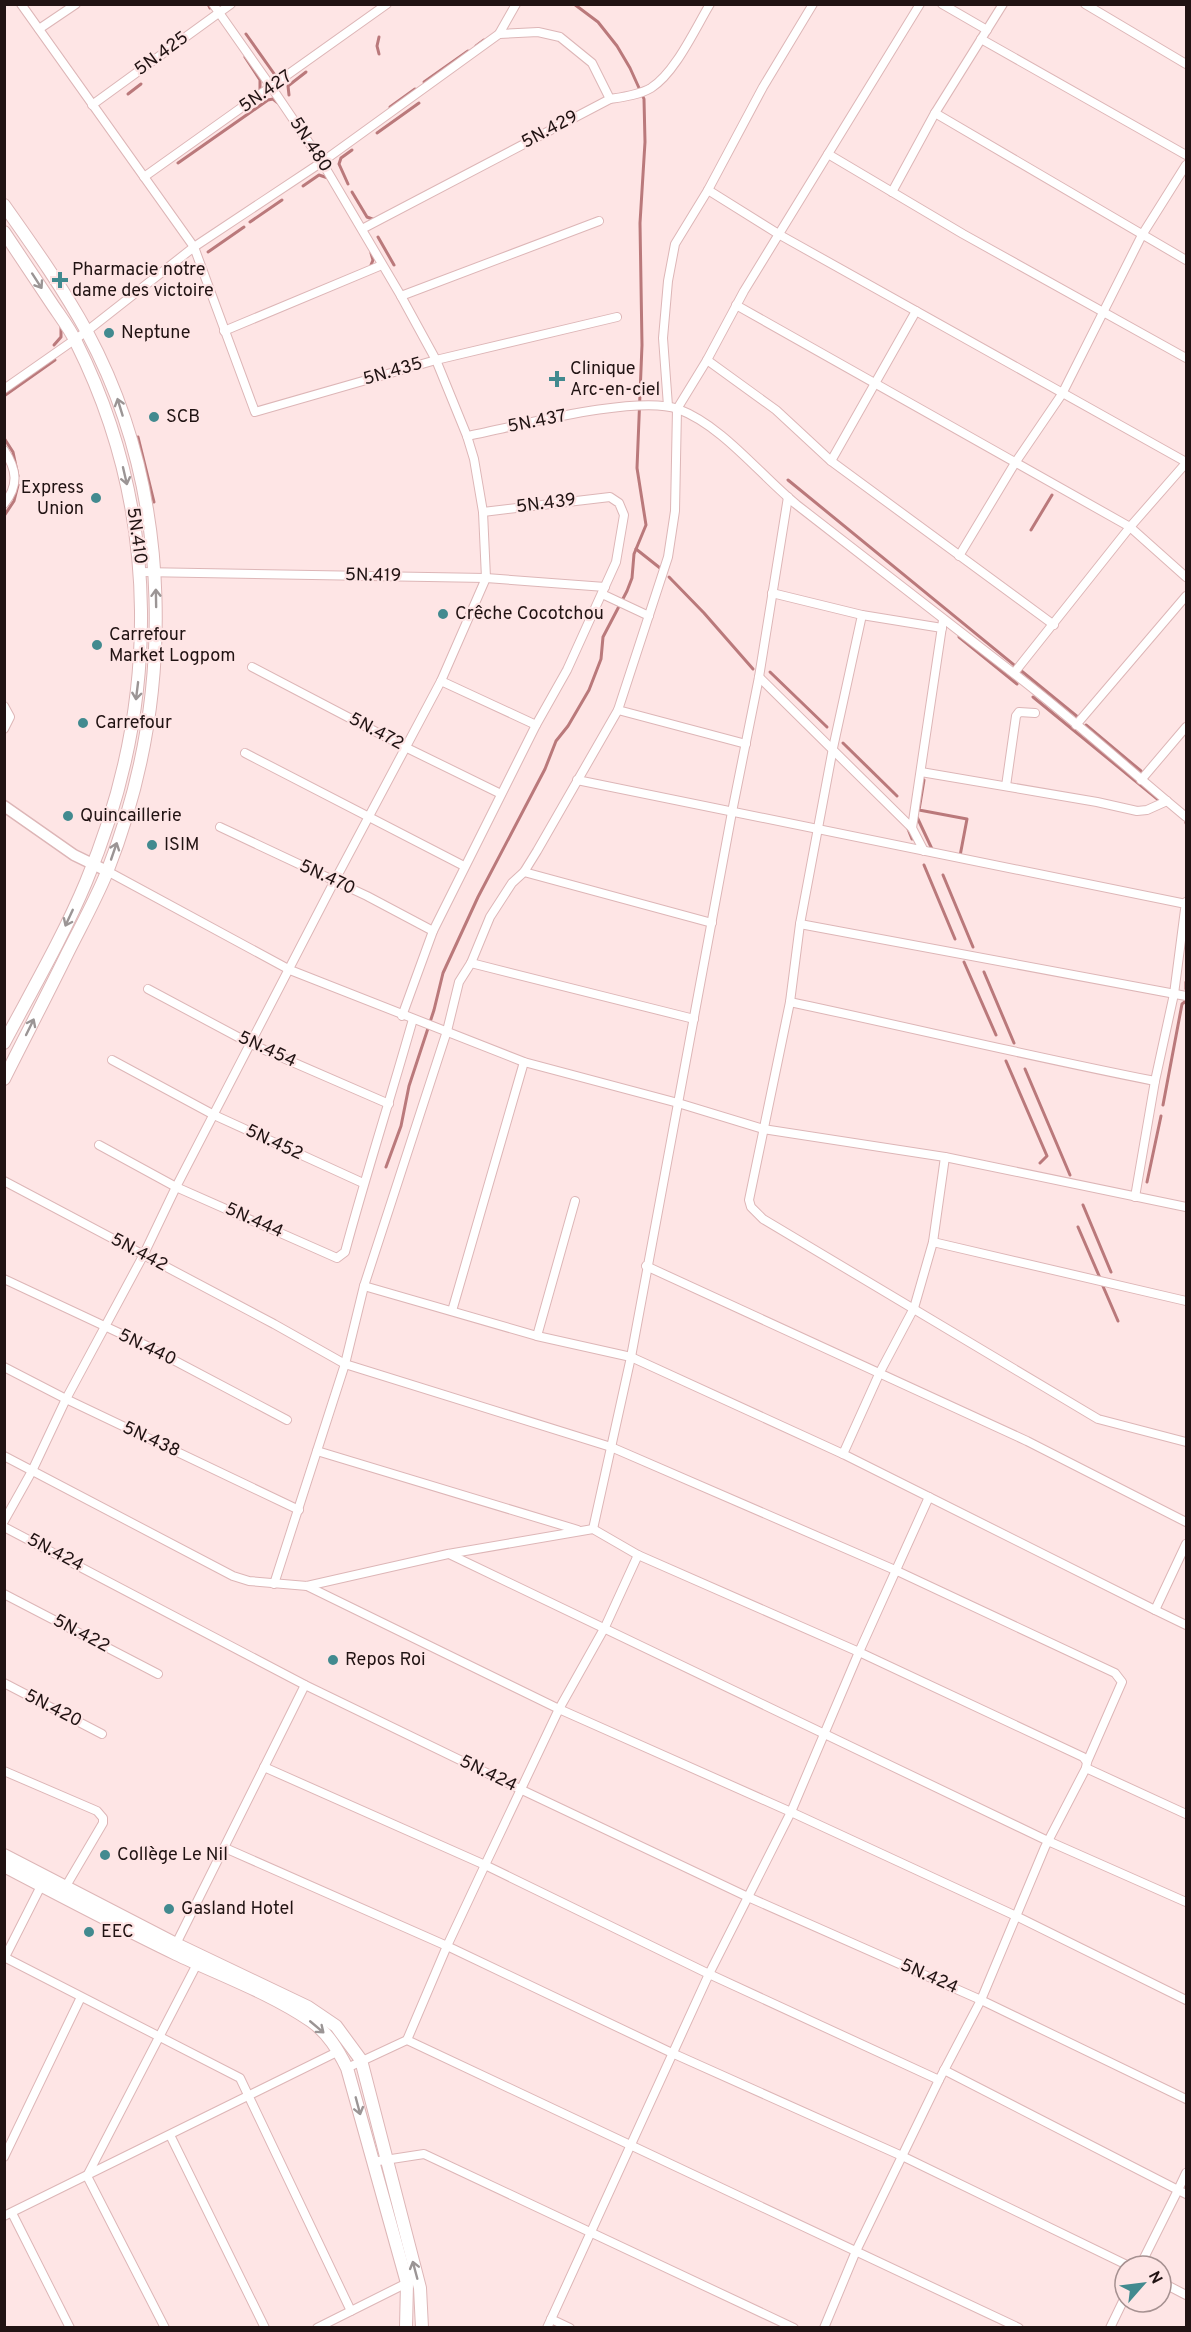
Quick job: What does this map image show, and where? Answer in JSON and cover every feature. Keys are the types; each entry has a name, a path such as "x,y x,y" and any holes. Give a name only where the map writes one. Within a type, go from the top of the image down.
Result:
{"main road":[{"path":"4,205 87,331 117,398 141,487 155,572 157,600 155,654 148,727 132,791 107,871 4,1079"},
{"name":"5N.410","path":"4,232 75,339 98,389 118,449 131,504 141,572 140,654 132,726 123,768 93,865 52,953 4,1043"},
{"path":"52,953 64,959"},
{"path":"4,1855 44,1881 197,1964 280,2004 312,2022 325,2034 339,2051 347,2068 407,2283 406,2328"},
{"path":"4,1866 44,1881 66,1886 177,1944 308,2007 336,2026 361,2060 420,2288 422,2328"}],"street":[{"name":"5N.435","path":"21,4 194,247 255,412 436,360 617,317"},
{"path":"39,29 75,4"},
{"name":"5N.480","path":"213,4 321,162 401,296 436,360 467,436 479,484 483,512 486,578"},
{"name":"5N.425","path":"92,105 231,4"},
{"name":"5N.427","path":"144,177 387,4"},
{"path":"4,389 87,331 194,247 321,162 499,34 516,4"},
{"name":"5N.429","path":"362,229 610,99 635,94 650,88 666,75 710,4"},
{"path":"668,406 663,338 668,280 675,244 708,190 763,87 813,4"},
{"path":"274,1584 345,1364 364,1286 459,982 471,963 490,917 512,883 524,872 618,710 668,557 675,512 677,409 707,360 736,305 920,4"},
{"path":"942,4 987,30"},
{"path":"892,192 935,113 1003,4"},
{"path":"1085,4 1186,64"},
{"path":"499,34 538,32 560,37 592,63 610,99"},
{"path":"981,39 1186,155"},
{"path":"935,113 1186,260"},
{"path":"828,154 1186,358"},
{"path":"959,556 1015,463 1062,394 1142,235 1186,165"},
{"path":"708,190 780,235 1186,463 1131,527 1014,673"},
{"path":"401,296 599,221"},
{"path":"224,331 382,265"},
{"path":"736,305 1131,527 1186,577"},
{"path":"831,461 916,311"},
{"path":"707,360 776,410 831,461 1054,625"},
{"name":"5N.437","path":"467,436 607,408 668,406 677,409 711,428 788,497 942,624 1014,673 1186,817"},
{"path":"4,450 13,465 15,479 13,493 4,504"},
{"name":"5N.439","path":"483,512 610,496 619,503 624,515 616,562 603,591"},
{"path":"593,1529 631,1357 646,1266 759,677 788,497"},
{"name":"5N.419","path":"141,572 486,578 603,591"},
{"path":"4,1521 32,1471 66,1399 143,1256 176,1187 334,882 441,681 486,578"},
{"path":"402,1016 433,931 536,725 567,670 603,591 620,603 649,616"},
{"path":"772,593 862,615 942,624 912,828"},
{"path":"1076,725 1186,596"},
{"path":"862,615 833,748 800,924 790,1002 749,1200 757,1214 1098,1419 1186,1442"},
{"name":"5N.472","path":"252,667 501,794"},
{"path":"759,677 912,828 924,851"},
{"path":"441,681 536,725"},
{"path":"4,706 10,717 4,729"},
{"path":"618,710 746,744"},
{"path":"1006,786 1016,716 1018,712 1023,711 1035,713"},
{"path":"1141,780 1186,727"},
{"path":"245,753 464,866"},
{"path":"921,772 1137,811 1147,810 1167,801"},
{"path":"577,780 1186,903 1174,994 1155,1081 1135,1197"},
{"path":"4,806 74,855 290,970 402,1016 426,1022 524,1062 678,1103 763,1129 945,1158 1186,1207"},
{"name":"5N.470","path":"220,827 367,896 433,931"},
{"path":"524,872 712,922"},
{"path":"800,924 1186,996"},
{"path":"471,963 694,1019"},
{"name":"5N.454","path":"148,989 251,1044 390,1104"},
{"path":"790,1002 1155,1081"},
{"path":"363,1183 390,1104 413,1019"},
{"name":"5N.452","path":"112,1060 214,1115 363,1183"},
{"path":"452,1311 524,1062"},
{"name":"5N.444","path":"99,1145 176,1187 337,1258 345,1252 363,1183"},
{"path":"843,1454 880,1372 914,1308 933,1242 945,1158"},
{"name":"5N.442","path":"4,1181 345,1364 611,1447 895,1570 1115,1673 1122,1682 1087,1765"},
{"path":"537,1336 575,1200"},
{"path":"933,1242 1186,1301"},
{"path":"646,1266 1027,1441 1186,1522"},
{"name":"5N.440","path":"4,1279 145,1346 288,1420"},
{"path":"364,1286 537,1336 631,1357 843,1454 1186,1625"},
{"name":"5N.438","path":"4,1367 299,1510"},
{"path":"317,1451 582,1531"},
{"path":"4,1456 234,1576 249,1581 307,1586 448,1554 593,1529 638,1556 859,1652 1083,1757 1087,1765 1186,1814"},
{"path":"570,2328 549,2323 592,2233 672,2053 791,1812 859,1652 929,1497"},
{"name":"5N.424","path":"4,1527 305,1685 748,1897 981,2000 1186,2100"},
{"path":"1155,1610 1186,1544"},
{"path":"448,1554 605,1627 1048,1841 1186,1902"},
{"path":"347,2068 407,2040 447,1946 559,1709 605,1627 638,1556"},
{"path":"307,1586 559,1709 791,1812 1016,1917 1186,2000"},
{"name":"5N.422","path":"4,1594 158,1674"},
{"name":"5N.420","path":"4,1683 102,1734"},
{"path":"177,1944 305,1685"},
{"path":"824,2328 856,2251 939,2080 981,2000 1048,1841 1087,1765"},
{"path":"264,1767 485,1865 710,1974 939,2080"},
{"path":"4,1771 97,1811 103,1818 103,1823 66,1886"},
{"path":"225,1848 447,1946 672,2053 902,2156 1113,2258"},
{"path":"44,1881 5,1958 240,2078 351,2311"},
{"path":"87,2176 197,1964"},
{"path":"4,2157 81,1996"},
{"path":"407,2040 1019,2328"},
{"path":"70,2328 8,2214 339,2051"},
{"path":"945,2070 1186,2194"},
{"path":"170,2135 265,2328"},
{"path":"372,2162 424,2154 794,2328"},
{"path":"1146,2254 1186,2173"},
{"path":"87,2176 165,2328"},
{"path":"317,2328 407,2283"},
{"path":"1110,2328 1117,2314"}],"waterway":[{"path":"208,4 210,8"},
{"path":"386,1167 401,1126 409,1086 434,1010 443,973 478,897 545,769 556,741 568,726 589,690 601,659 603,637 632,578 634,554 646,525 637,468 642,345 640,223 645,142 644,99 617,46 598,22 574,4"},
{"path":"246,34 275,75 280,77"},
{"path":"379,37 377,46 379,54"},
{"path":"476,46 484,40"},
{"path":"424,82 468,51"},
{"path":"245,57 260,80 260,91"},
{"path":"289,95 288,86 306,72"},
{"path":"128,94 141,84"},
{"path":"390,107 415,89"},
{"path":"178,163 268,100 273,99 278,103"},
{"path":"377,133 419,103"},
{"path":"348,184 339,164 341,158 352,150"},
{"path":"303,186 319,175 328,178"},
{"path":"352,192 367,217 375,220"},
{"path":"250,222 282,200"},
{"path":"208,252 244,227"},
{"path":"378,237 394,265"},
{"path":"371,253 373,260 371,265"},
{"path":"54,345 61,337 61,325"},
{"path":"4,396 55,360"},
{"path":"138,437 154,502"},
{"path":"4,438 13,452 18,476"},
{"path":"788,480 1079,718"},
{"path":"4,516 14,501 18,485"},
{"path":"1031,530 1052,495"},
{"path":"636,549 660,568"},
{"path":"669,577 753,669"},
{"path":"959,637 1017,684"},
{"path":"770,672 827,727"},
{"path":"1033,697 1161,802"},
{"path":"1086,725 1141,771"},
{"path":"843,743 897,796"},
{"path":"924,780 919,810 967,819 960,856"},
{"path":"917,817 932,849"},
{"path":"908,829 912,839"},
{"path":"924,865 955,939"},
{"path":"943,875 973,947"},
{"path":"964,962 996,1035"},
{"path":"984,972 1014,1043"},
{"path":"1186,982 1186,989"},
{"path":"1163,1105 1182,1004 1186,1001"},
{"path":"1006,1061 1047,1156 1040,1163"},
{"path":"1025,1069 1070,1175"},
{"path":"1147,1182 1161,1116"},
{"path":"1083,1205 1111,1272"},
{"path":"1078,1227 1100,1278"},
{"path":"1102,1284 1118,1321"}],"place":[{"name":"Pharmacie notre dame des victoire","path":"60,280"},
{"name":"Neptune","path":"109,333"},
{"name":"Clinique Arc-en-ciel","path":"557,379"},
{"name":"SCB","path":"154,417"},
{"name":"Express Union","path":"96,498"},
{"name":"Crêche Cocotchou","path":"443,614"},
{"name":"Carrefour Market Logpom","path":"97,645"},
{"name":"Carrefour","path":"83,723"},
{"name":"Quincaillerie","path":"68,816"},
{"name":"ISIM","path":"152,845"},
{"name":"Repos Roi","path":"333,1660"},
{"name":"Collège Le Nil","path":"105,1855"},
{"name":"Gasland Hotel","path":"169,1909"},
{"name":"EEC","path":"89,1932"}]}
